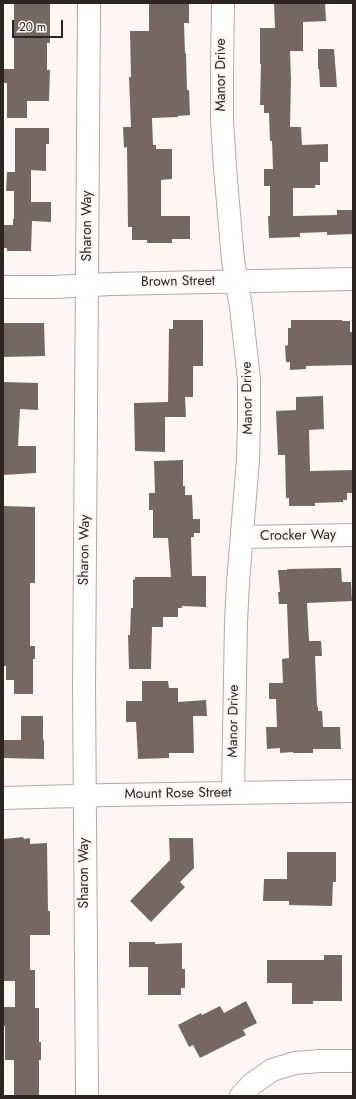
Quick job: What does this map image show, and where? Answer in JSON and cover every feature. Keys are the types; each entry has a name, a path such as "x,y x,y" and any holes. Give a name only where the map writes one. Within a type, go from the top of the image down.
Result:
{"street":[{"name":"Sharon Way","path":"87,1096 84,685 90,3"},
{"name":"Manor Drive","path":"223,3 222,120 233,260 241,307 249,380 248,460 236,622 233,793"},
{"name":"Brown Street","path":"3,287 353,279"},
{"name":"Crocker Way","path":"242,537 353,535"},
{"name":"Mount Rose Street","path":"3,798 85,795 353,791"},
{"path":"241,1096 252,1084 272,1070 294,1063 353,1061"}],"building":[{"path":"149,3 189,3 189,23 184,23 187,90 189,90 190,115 152,118 153,145 156,145 156,149 172,149 172,179 161,180 161,216 190,216 190,239 172,239 172,243 147,243 147,240 132,240 132,227 128,227 127,147 124,148 123,127 131,127 129,77 131,77 130,31 149,31"},
{"path":"274,3 325,3 326,21 303,22 303,51 290,51 290,127 301,127 302,145 328,144 328,162 320,162 320,185 315,185 315,188 293,188 293,216 337,215 337,210 353,210 353,234 327,235 327,232 300,233 300,237 269,238 268,216 270,216 270,186 264,186 264,169 273,169 272,141 270,141 269,113 264,113 264,105 260,105 260,28 275,28"},
{"path":"14,4 50,4 50,43 47,43 47,70 50,70 49,101 27,101 27,118 7,118 7,83 3,83 3,69 14,69"},
{"path":"318,49 334,49 337,87 320,87"},
{"path":"15,128 49,128 49,144 46,144 46,171 31,170 31,202 51,202 51,222 32,221 31,251 7,251 7,248 3,248 3,225 13,225 14,219 14,191 6,191 7,172 15,172"},
{"path":"173,320 203,320 203,366 193,366 193,397 185,397 186,417 165,417 165,452 135,451 134,403 168,402 169,329 173,329"},
{"path":"291,320 350,321 350,332 353,332 353,365 306,366 306,369 290,370 290,362 286,362 285,346 288,345 288,328 291,328"},
{"path":"3,323 44,323 45,356 3,357"},
{"path":"3,382 38,383 38,410 20,409 18,446 36,446 36,473 3,475"},
{"path":"323,396 324,429 309,430 310,471 353,470 353,493 347,493 347,500 343,500 343,502 315,503 315,506 289,506 289,498 286,498 285,455 278,455 276,411 296,410 296,397"},
{"path":"183,460 183,486 185,486 185,495 192,495 193,519 200,519 200,533 194,533 194,537 191,537 192,576 206,576 206,607 182,606 182,608 178,608 178,617 163,617 163,627 152,627 151,669 129,669 128,635 130,635 131,608 133,608 133,580 135,577 171,577 168,538 153,538 153,510 149,510 149,493 155,493 154,461"},
{"path":"3,506 35,507 35,583 30,583 30,646 35,646 35,659 33,659 33,694 14,694 14,680 6,680 6,666 3,666"},
{"path":"341,568 342,582 351,582 352,601 307,603 309,641 321,641 322,656 315,656 317,707 318,706 318,711 322,711 323,727 340,727 341,749 313,749 313,753 280,753 280,748 267,749 266,727 277,727 276,699 269,699 269,683 283,683 282,659 289,658 287,604 279,604 278,592 280,592 278,570"},
{"path":"142,681 168,681 169,688 178,688 178,702 206,700 207,716 193,716 194,753 169,753 169,758 138,759 136,722 126,722 126,701 142,701"},
{"path":"21,716 43,716 44,759 3,758 3,740 21,740"},
{"path":"23,837 24,839 30,838 30,844 47,843 48,911 50,911 50,935 30,935 30,970 35,970 35,1008 39,1008 39,1042 41,1042 41,1060 39,1060 39,1096 14,1096 14,1060 5,1060 5,1026 3,1026 3,1007 15,1007 15,981 4,981 3,973 3,839"},
{"path":"169,838 193,838 194,868 180,882 185,887 151,922 130,901 170,860"},
{"path":"287,852 336,852 336,882 333,882 332,906 289,905 289,901 263,901 264,879 287,879"},
{"path":"129,942 155,942 155,944 182,943 182,969 185,969 185,988 181,988 181,995 148,995 148,967 129,967"},
{"path":"324,955 342,955 342,1001 313,1001 313,1004 292,1004 292,983 267,983 267,960 324,960"},
{"path":"246,1001 257,1023 243,1030 246,1035 200,1058 193,1045 189,1047 178,1025 201,1013 202,1015 220,1006 224,1013"}]}
